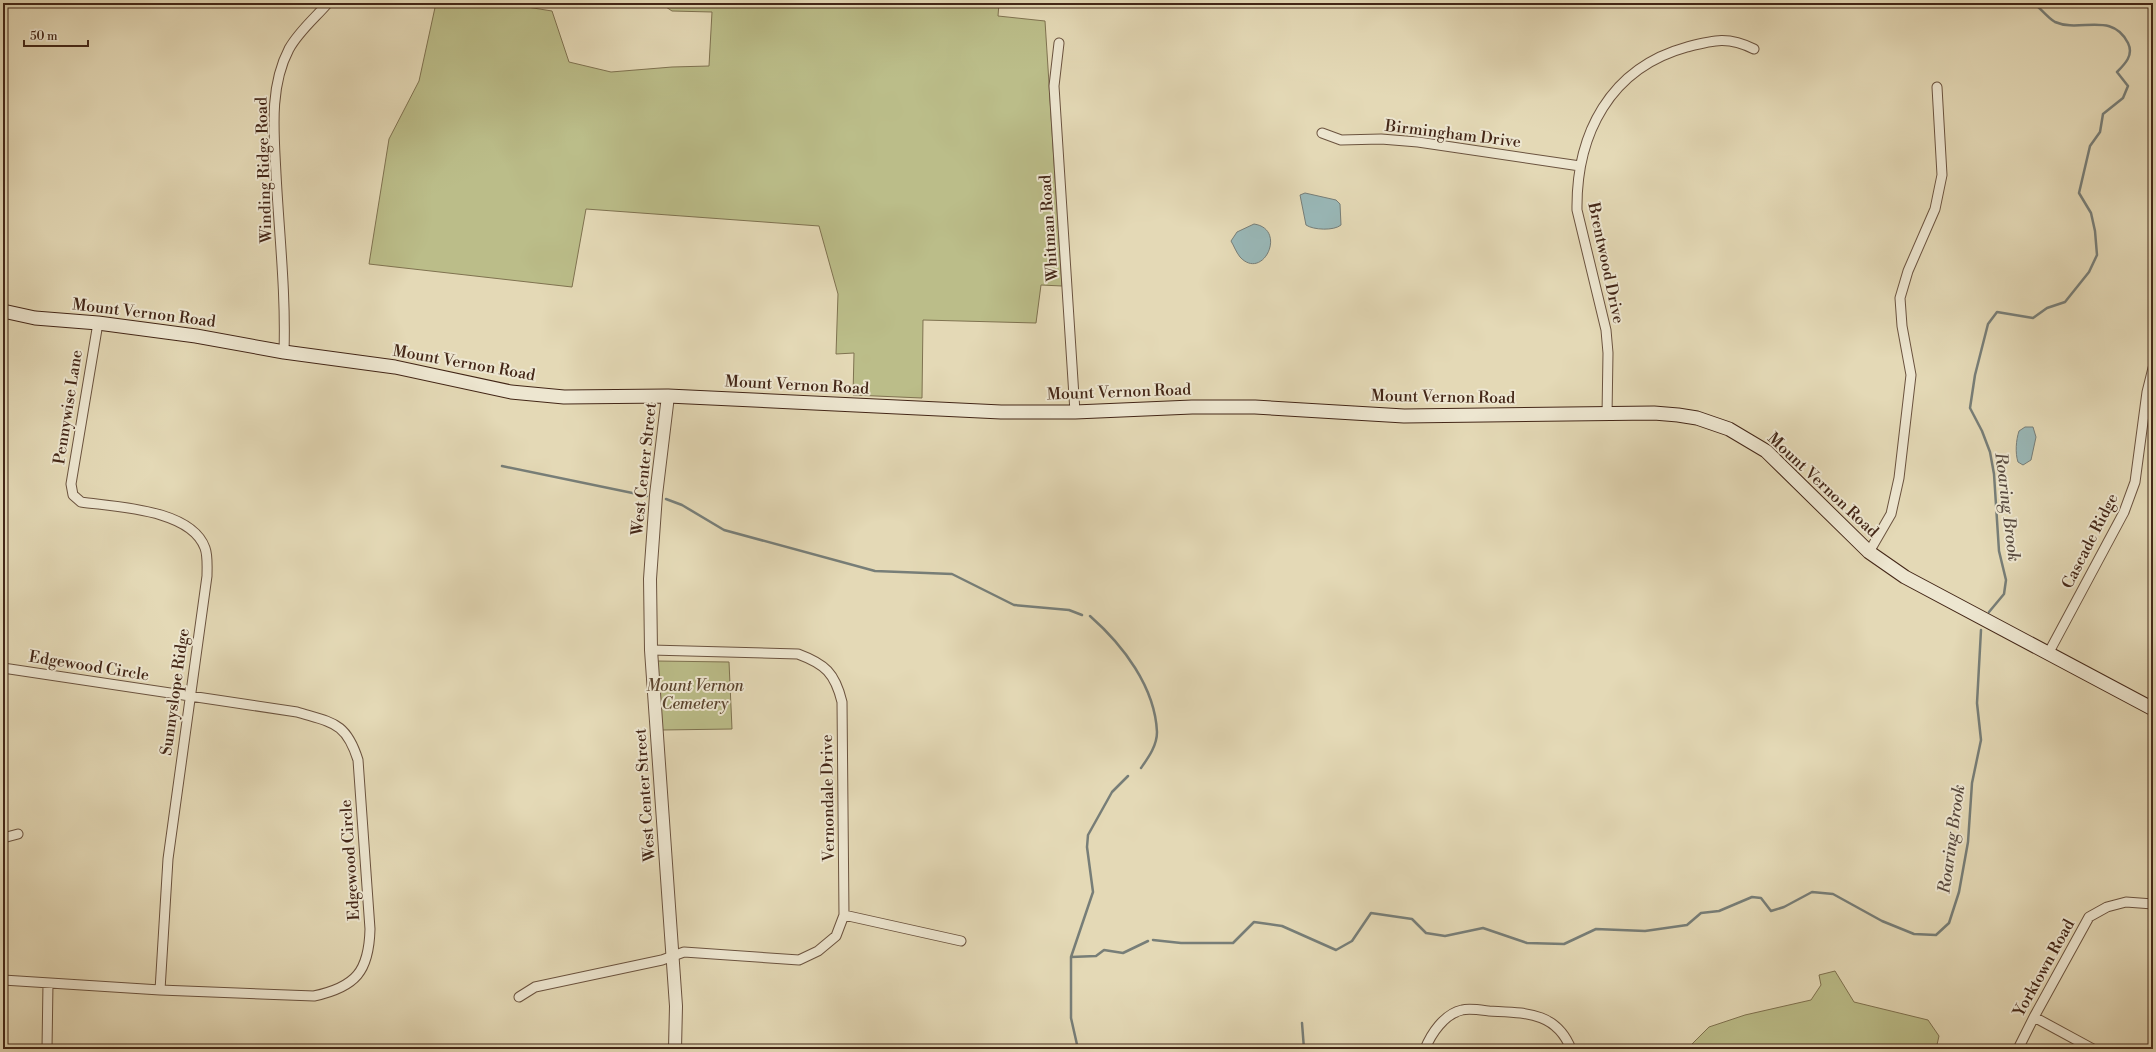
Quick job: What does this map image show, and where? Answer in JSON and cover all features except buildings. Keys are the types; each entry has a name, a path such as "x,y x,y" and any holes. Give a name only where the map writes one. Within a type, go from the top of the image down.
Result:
{"main road":[{"name":"Mount Vernon Road","path":"3,311 35,318 98,323 196,336 284,352 395,367 510,392 564,397 668,396 964,411 1075,412 1192,407 1255,407 1404,416 1678,415 1697,418 1738,433 1766,451 1870,552 1905,577 2049,652 2153,709"}],"street":[{"name":"Winding Ridge Road","path":"284,352 285,319 275,143 276,89 289,50 301,31 328,3"},
{"name":"Brentwood Drive","path":"1607,415 1608,354 1606,330 1577,210 1576,192 1580,166 1599,114 1615,90 1635,71 1656,58 1704,42 1730,39 1754,49"},
{"name":"Whitman Road","path":"1059,43 1054,86 1075,412"},
{"path":"1870,552 1891,514 1899,478 1911,375 1902,326 1900,298 1908,271 1935,209 1942,175 1937,87"},
{"name":"Birmingham Drive","path":"1322,134 1341,140 1381,139 1412,141 1580,166"},
{"name":"Pennywise Lane","path":"73,495 71,484 98,323"},
{"name":"Cascade Ridge","path":"2049,652 2124,512 2135,482 2147,392 2153,368"},
{"name":"West Center Street","path":"668,396 656,495 650,579 651,650 676,1006 675,1049"},
{"name":"Sunnyslope Ridge","path":"73,495 81,502 162,514 180,522 194,532 205,548 207,576 191,698 178,772 168,859 160,990"},
{"name":"Vernondale Drive","path":"519,997 535,987 549,983 662,960 684,952 799,960 818,952 836,936 844,914 842,702 838,685 818,662 798,654 651,650"},
{"name":"Edgewood Circle","path":"3,668 191,698 297,712 339,725 352,742 358,760 370,929 369,950 363,969 350,982 333,992 314,996 160,990 3,980"},
{"path":"3,838 18,834"},
{"name":"Yorktown Road","path":"2018,1049 2089,918 2106,907 2126,902 2153,904"},
{"path":"844,914 960,941"},
{"path":"47,1049 48,983"},
{"path":"1425,1049 1430,1037 1445,1019 1462,1010 1530,1013 1551,1022 1567,1038 1571,1049"},
{"path":"2034,1017 2093,1049"}],"green space":[{"path":"436,3 502,3 552,11 569,62 611,72 672,67 709,66 712,12 672,11 660,3 999,3 998,16 1045,21 1062,286 1041,285 1036,323 923,320 922,398 853,395 854,353 836,354 838,294 819,226 586,209 572,287 369,264 389,139 419,81"},
{"name":"Mount Vernon Cemetery","path":"657,661 729,662 732,729 662,730"},
{"path":"1835,971 1854,1002 1928,1020 1939,1036 1936,1049 1687,1049 1709,1027 1745,1015 1811,1000 1821,985 1819,975"}],"water":[{"path":"1305,193 1336,200 1340,204 1341,225 1334,228 1324,229 1313,228 1306,225 1300,195"},
{"path":"1254,224 1264,228 1269,235 1271,243 1264,259 1257,263 1249,263 1240,257 1231,241 1237,232"},
{"path":"2025,427 2033,427 2036,437 2031,460 2023,465 2018,462 2016,446 2019,431"}],"waterway":[{"name":"Roaring Brook","path":"1989,612 2004,594 2006,580 1999,551 1994,474 1990,452 1982,431 1970,408 1975,375 1988,324 1997,312 2033,318 2047,308 2065,302 2089,272 2097,255 2095,231 2091,213 2079,193 2090,146 2100,132 2103,114 2123,98 2128,86 2117,72 2128,59 2130,51 2130,47 2121,33 2104,25 2065,25 2055,22 2034,3"},
{"path":"502,466 647,496"},
{"path":"666,499 682,505 724,530 875,571 952,574 1014,605 1069,610 1082,615"},
{"path":"1090,616 1114,640 1125,654 1144,683 1150,699 1155,715 1157,737 1152,752 1141,768"},
{"name":"Roaring Brook","path":"1153,940 1181,943 1233,943 1254,922 1282,926 1336,950 1352,941 1371,913 1412,919 1426,933 1445,936 1483,928 1527,943 1564,944 1596,929 1645,931 1687,925 1701,913 1719,911 1752,897 1761,898 1771,911 1784,907 1812,892 1833,894 1882,921 1914,934 1936,935 1949,923 1959,892 1968,842 1972,783 1981,740 1977,703 1981,630"},
{"path":"1071,957 1093,892 1087,847 1088,835 1112,792 1128,776"},
{"name":"Roaring Brook","path":"1078,1049 1071,1018 1071,957 1096,956 1104,950 1123,953 1148,941"},
{"path":"1302,1023 1304,1049"}]}
